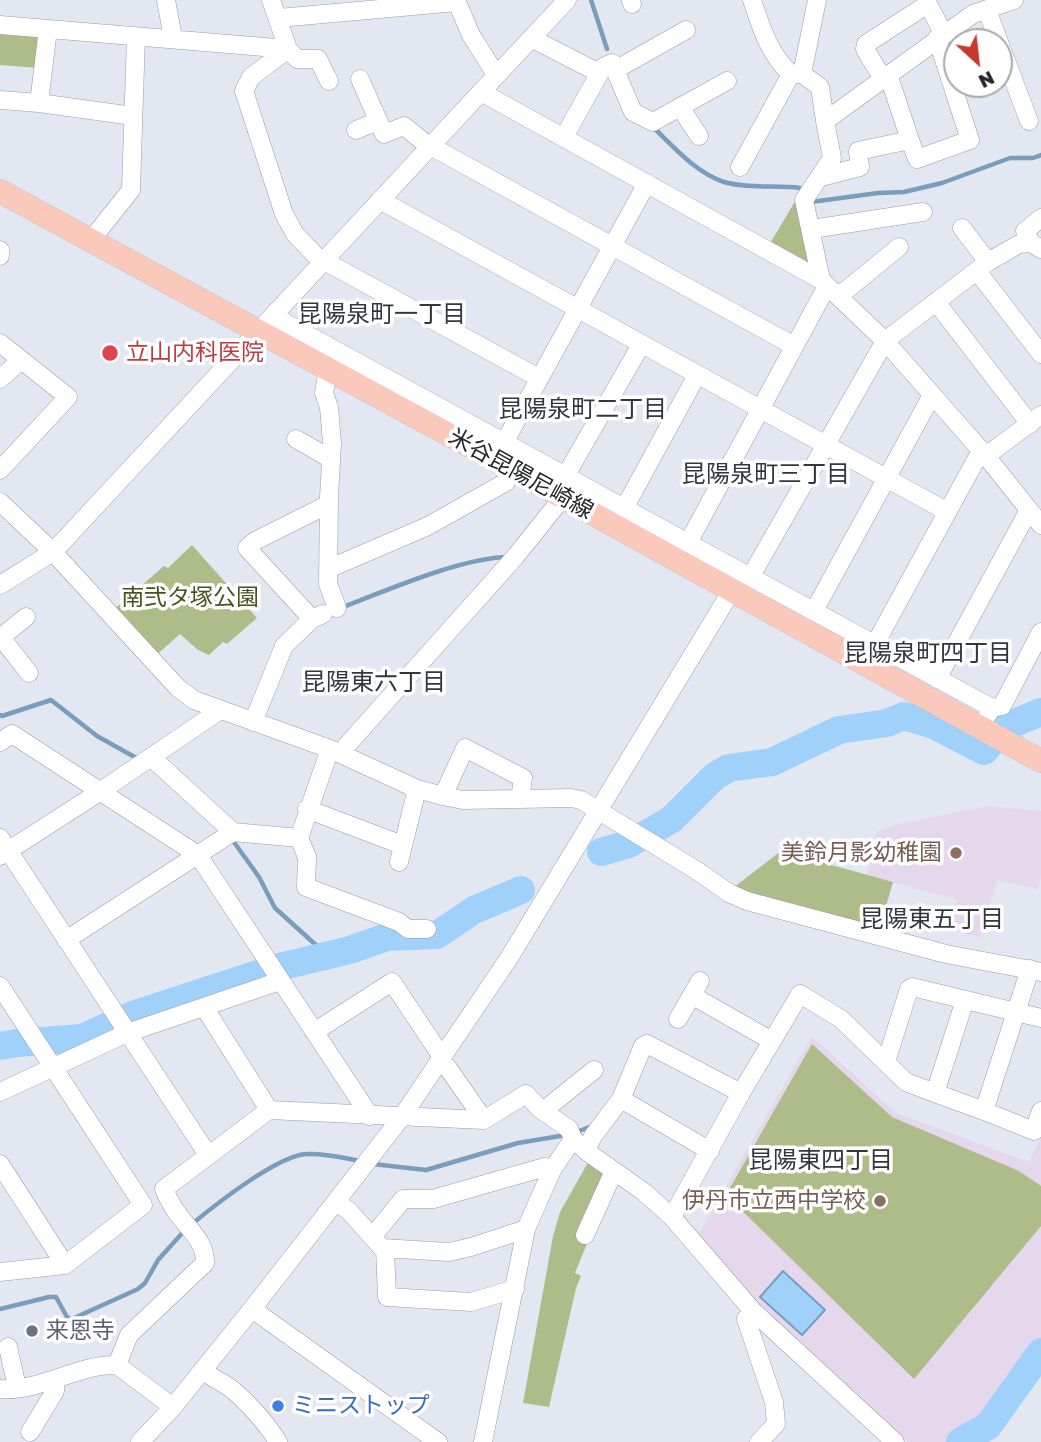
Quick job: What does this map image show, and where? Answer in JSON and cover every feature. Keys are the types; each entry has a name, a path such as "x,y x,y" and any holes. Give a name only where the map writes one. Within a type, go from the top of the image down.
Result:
{"main road":[{"name":"米谷昆陽尼崎線","path":"0,191 91,240 265,324 328,369 619,517 732,590 869,654 989,733 1041,761"}],"street":[{"path":"166,0 173,38"},
{"path":"271,0 288,49 297,59 318,59 329,81"},
{"path":"0,585 52,552 567,0"},
{"path":"752,0 772,53 796,74 820,87 832,158 804,200 829,287"},
{"path":"740,167 796,74 817,0"},
{"path":"825,121 976,8 1014,0"},
{"path":"279,18 456,1 471,35 496,75"},
{"path":"928,5 940,35 970,140 917,159 891,83 884,79 864,49 866,44 928,5"},
{"path":"976,8 990,28"},
{"path":"0,25 288,49"},
{"path":"40,103 48,29"},
{"path":"564,137 607,71 686,30"},
{"path":"91,240 131,190 136,36"},
{"path":"531,38 607,71 633,112 653,122 727,81"},
{"path":"288,49 251,77 244,90 276,194 295,234 317,257 539,378"},
{"path":"360,79 384,134 404,126 425,143 794,346"},
{"path":"1013,79 1029,121"},
{"path":"481,92 829,287 885,341 1037,517 937,678"},
{"path":"0,100 133,116"},
{"path":"680,107 699,136"},
{"path":"356,130 378,121"},
{"path":"821,177 860,167 858,151 910,140"},
{"path":"328,569 454,512 506,482 502,456 539,378 647,183"},
{"path":"380,200 946,511"},
{"path":"812,229 923,212"},
{"path":"1036,246 1026,231 1041,218"},
{"path":"962,228 982,267 1041,354"},
{"path":"751,576 885,341 982,267 1019,244 1036,246"},
{"path":"688,543 794,346 829,287 899,247"},
{"path":"0,250 0,256"},
{"path":"869,654 976,458 986,456 1035,419 936,302"},
{"path":"265,324 502,456"},
{"path":"0,343 68,397 0,470"},
{"path":"428,929 408,929 399,922 306,887 307,857 299,838 307,809 335,751 515,557 562,489 641,345"},
{"path":"0,379 21,360"},
{"path":"253,722 284,646 312,619 340,608 328,584 332,443 329,407 324,393 328,369"},
{"path":"697,375 619,517 688,543 814,611 869,654 937,678 992,708 1002,706 1041,632"},
{"path":"814,611 932,395"},
{"path":"296,439 331,459"},
{"path":"0,502 52,552 177,688 194,701 335,751 417,789 443,796 463,800 581,800 729,893 747,901 946,954 1035,971 1018,1011 984,1111"},
{"path":"312,619 247,548 255,541 329,504"},
{"path":"140,1442 203,1370 401,1118 509,958 732,590"},
{"path":"26,617 0,637 29,673"},
{"path":"989,733 992,708"},
{"path":"208,1155 3,848 101,792 219,711"},
{"path":"0,741 12,734 198,855 370,1116"},
{"path":"443,796 465,748 523,778 520,799"},
{"path":"151,757 233,832 299,838"},
{"path":"307,809 400,853 417,789"},
{"path":"66,940 233,832"},
{"path":"0,1092 52,1067 122,1025 204,1007 275,973"},
{"path":"314,1032 392,982 484,1120"},
{"path":"0,986 143,1205"},
{"path":"886,1062 912,986 1041,1018"},
{"path":"678,1019 697,988 772,1041"},
{"path":"672,1217 800,994 841,1019 906,1082 1034,1131 1041,1111"},
{"path":"935,1093 965,999"},
{"path":"204,1007 269,1111"},
{"path":"483,1442 526,1229 552,1170 593,1136 621,1099 643,1046 647,1044 741,1093"},
{"path":"543,1111 594,1070"},
{"path":"0,1272 65,1265 269,1111 484,1120 526,1094 543,1111 569,1129 579,1145 644,1192 672,1217 753,1311 895,1442"},
{"path":"621,1099 710,1150"},
{"path":"0,1164 65,1265"},
{"path":"379,1242 403,1199 433,1199 545,1167 552,1170"},
{"path":"585,1235 614,1171"},
{"path":"117,1365 129,1335 205,1263 206,1254 193,1231 175,1210 164,1189"},
{"path":"336,1202 349,1211 379,1242 387,1297 471,1302 515,1289"},
{"path":"379,1242 449,1252 526,1229"},
{"path":"252,1309 439,1442"},
{"path":"753,1311 746,1319 762,1381 774,1402 776,1424 759,1442"},
{"path":"8,1347 9,1388 55,1381 102,1365 117,1365 173,1407"},
{"path":"203,1370 230,1388 272,1432 278,1442"},
{"path":"30,1432 55,1391 55,1381"}],"shaded area":[{"name":"美鈴月影幼稚園","path":"987,806 1041,811 1041,877 1038,889 997,880 980,938 951,930 957,900 867,875 877,832 898,824"},
{"name":"伊丹市立西中学校","path":"812,1036 896,1113 1029,1162 1041,1137 1041,1338 1008,1379 987,1424 958,1442 908,1442 753,1301 696,1239"}],"green space":[{"path":"0,31 40,34 40,68 0,65"},
{"path":"797,198 811,264 771,242"},
{"name":"南弐タ塚公園","path":"192,545 257,618 227,644 223,642 209,655 198,650 180,634 153,658 111,612 164,566 168,568"},
{"path":"781,851 893,882 880,927 755,899 733,888"},
{"name":"伊丹市立西中学校","path":"812,1044 892,1117 1019,1171 1041,1186 1041,1226 914,1379 726,1195"},
{"path":"590,1159 609,1170 588,1241 575,1273 581,1276 549,1407 523,1403 553,1236 560,1212"}],"water":[{"path":"783,1271 825,1310 802,1335 760,1297"}],"waterway":[{"path":"591,0 607,49"},
{"path":"652,126 685,158 713,178 743,185 800,188 803,192"},
{"path":"811,202 904,192 942,183 1010,158 1033,158 1041,155"},
{"path":"343,607 448,568 491,558 509,557"},
{"path":"0,715 51,700 97,736 140,760"},
{"path":"601,852 629,844 672,819 715,776 729,768 772,762 839,730 887,723 904,716 934,725 984,751 1005,727 1041,712"},
{"path":"231,838 259,877 275,908 327,955"},
{"path":"0,1046 82,1038 135,1014 279,967 350,950 387,937 437,935 474,910 521,890"},
{"path":"574,1133 592,1126"},
{"path":"373,1164 426,1170 518,1143 566,1135"},
{"path":"192,1224 247,1182 295,1157 320,1154 361,1161"},
{"path":"0,1309 56,1297 67,1317 72,1319 138,1289 145,1283 158,1260 185,1230"},
{"path":"960,1442 988,1426 1041,1352"}],"place":[{"name":"立山内科医院","path":"110,353"},
{"name":"美鈴月影幼稚園","path":"956,853"},
{"name":"伊丹市立西中学校","path":"880,1201"},
{"name":"来恩寺","path":"32,1331"},
{"name":"ミニストップ","path":"278,1406"}],"district":[{"name":"昆陽泉町一丁目","path":"382,314"},
{"name":"昆陽泉町二丁目","path":"583,409"},
{"name":"昆陽泉町三丁目","path":"766,474"},
{"name":"昆陽泉町四丁目","path":"928,653"},
{"name":"昆陽東六丁目","path":"374,682"},
{"name":"昆陽東五丁目","path":"932,919"},
{"name":"昆陽東四丁目","path":"821,1160"}]}
